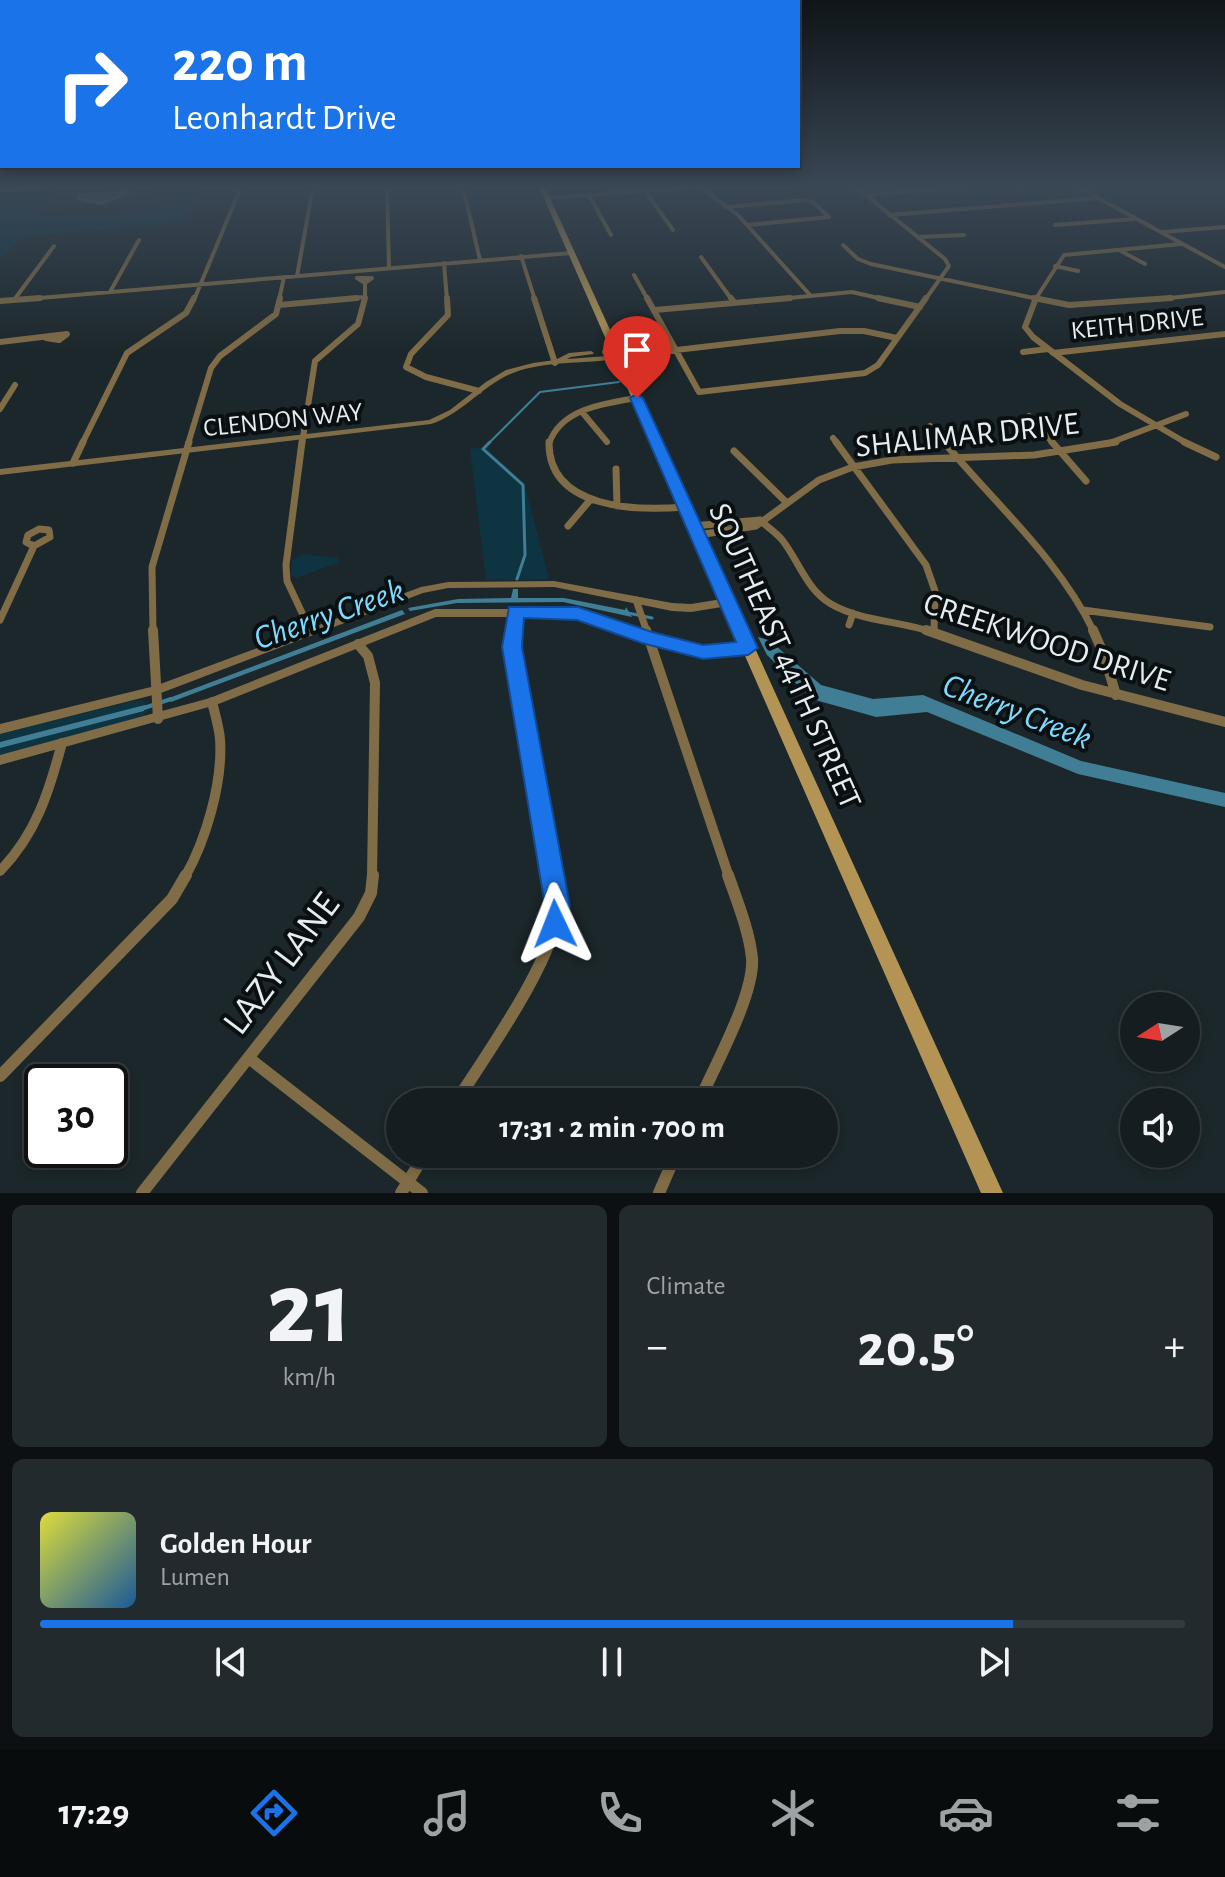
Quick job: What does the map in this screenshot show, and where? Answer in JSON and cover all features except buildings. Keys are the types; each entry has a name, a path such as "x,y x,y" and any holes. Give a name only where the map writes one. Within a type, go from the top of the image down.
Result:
{"main road":[{"name":"SOUTHEAST 44TH STREET","path":"566,243 612,355 637,398 992,1193"}],"street":[{"path":"110,292 138,243"},
{"path":"73,463 121,360 136,345 186,313 217,243"},
{"path":"297,276 303,243"},
{"path":"388,243 389,268"},
{"path":"476,243 480,260"},
{"path":"764,243 810,295"},
{"path":"634,275 699,392 865,373 878,365 941,279 948,264 924,243"},
{"path":"1216,457 1153,428 1050,351 1025,327 1058,259 1067,254 1181,244 1225,267"},
{"path":"843,245 867,263 1037,299 1094,305 1225,292"},
{"path":"14,300 54,246"},
{"path":"1119,249 1145,264"},
{"path":"0,301 571,253"},
{"path":"521,256 555,363"},
{"path":"701,257 734,302"},
{"path":"444,263 448,315 411,354 406,367 426,377 479,391"},
{"path":"1055,266 1078,271"},
{"path":"158,704 150,583 185,451 214,362 276,314 284,277"},
{"path":"311,633 287,581 286,565 313,361 359,321 365,283"},
{"path":"655,310 852,292 920,307"},
{"path":"279,305 364,297"},
{"name":"CLENDON WAY","path":"0,472 431,422 456,412 479,391 508,372 585,357 666,352 674,348 850,330 897,338"},
{"name":"KEITH DRIVE","path":"1023,352 1225,334"},
{"path":"0,342 46,338"},
{"path":"0,409 15,385"},
{"path":"637,398 602,404 582,412 558,428 548,454 553,470 591,499 617,506 685,507"},
{"path":"582,412 607,442"},
{"name":"SHALIMAR DRIVE","path":"696,531 756,526 760,520 819,480 853,467 892,460 1058,453 1114,443 1186,414"},
{"path":"1029,416 1058,453 1086,481"},
{"path":"930,426 1028,538 1083,610 1097,635 1116,695"},
{"path":"833,438 926,565 935,591 934,633"},
{"path":"734,451 787,503"},
{"path":"616,469 617,506"},
{"path":"568,526 591,499"},
{"name":"CREEKWOOD DRIVE","path":"760,520 782,540 808,583 829,603 853,613 905,623 1116,695 1225,722"},
{"path":"0,620 34,546"},
{"path":"0,760 62,743 158,704 311,633 421,590 448,585 554,584 691,608 728,602"},
{"path":"636,600 743,920 752,959 741,1007 705,1088"},
{"path":"1083,610 1210,627"},
{"path":"464,1088 541,961 555,924 558,906 514,666 515,611"},
{"path":"0,729 158,704 212,702 435,613 578,613 649,638 703,652 748,648"},
{"path":"849,625 853,613"},
{"name":"LAZY LANE","path":"142,1193 359,917 371,893 375,683 368,656 358,644"},
{"path":"0,1076 172,899 194,866 201,849 217,776 220,739 212,702"},
{"path":"0,871 31,838 39,822 62,743"},
{"path":"250,1059 405,1188 422,1193"},
{"path":"405,1188 417,1168"},
{"path":"659,1193 670,1168"}],"shaded area":[{"path":"0,243 16,243 0,261"},
{"path":"488,447 524,482 549,579 486,580 470,449"},
{"path":"303,554 337,558 340,562 296,578 291,575 292,560"},
{"path":"513,589 518,589 518,598 564,598 625,610 626,607 632,617 563,602 457,603 410,611 408,608 458,599 511,598"},
{"path":"402,610 405,614 171,702 169,698"},
{"path":"758,637 769,640 821,685 873,699 923,695 1081,761 1225,793 1225,807 1078,774 927,712 876,717 812,699 767,655"},
{"path":"144,701 147,705 0,742 0,734"},
{"path":"145,705 144,711 0,748 0,742"},
{"path":"148,710 143,717 0,756 0,748"}],"waterway":[{"path":"517,579 525,555 523,485 483,449 540,392 619,382"},
{"name":"Cherry Creek","path":"628,613 652,618"},
{"name":"Cherry Creek","path":"141,709 171,699"}],"route":[{"path":"555,924 558,906 512,647 515,611 578,613 649,638 703,652 748,648 637,398"}]}
